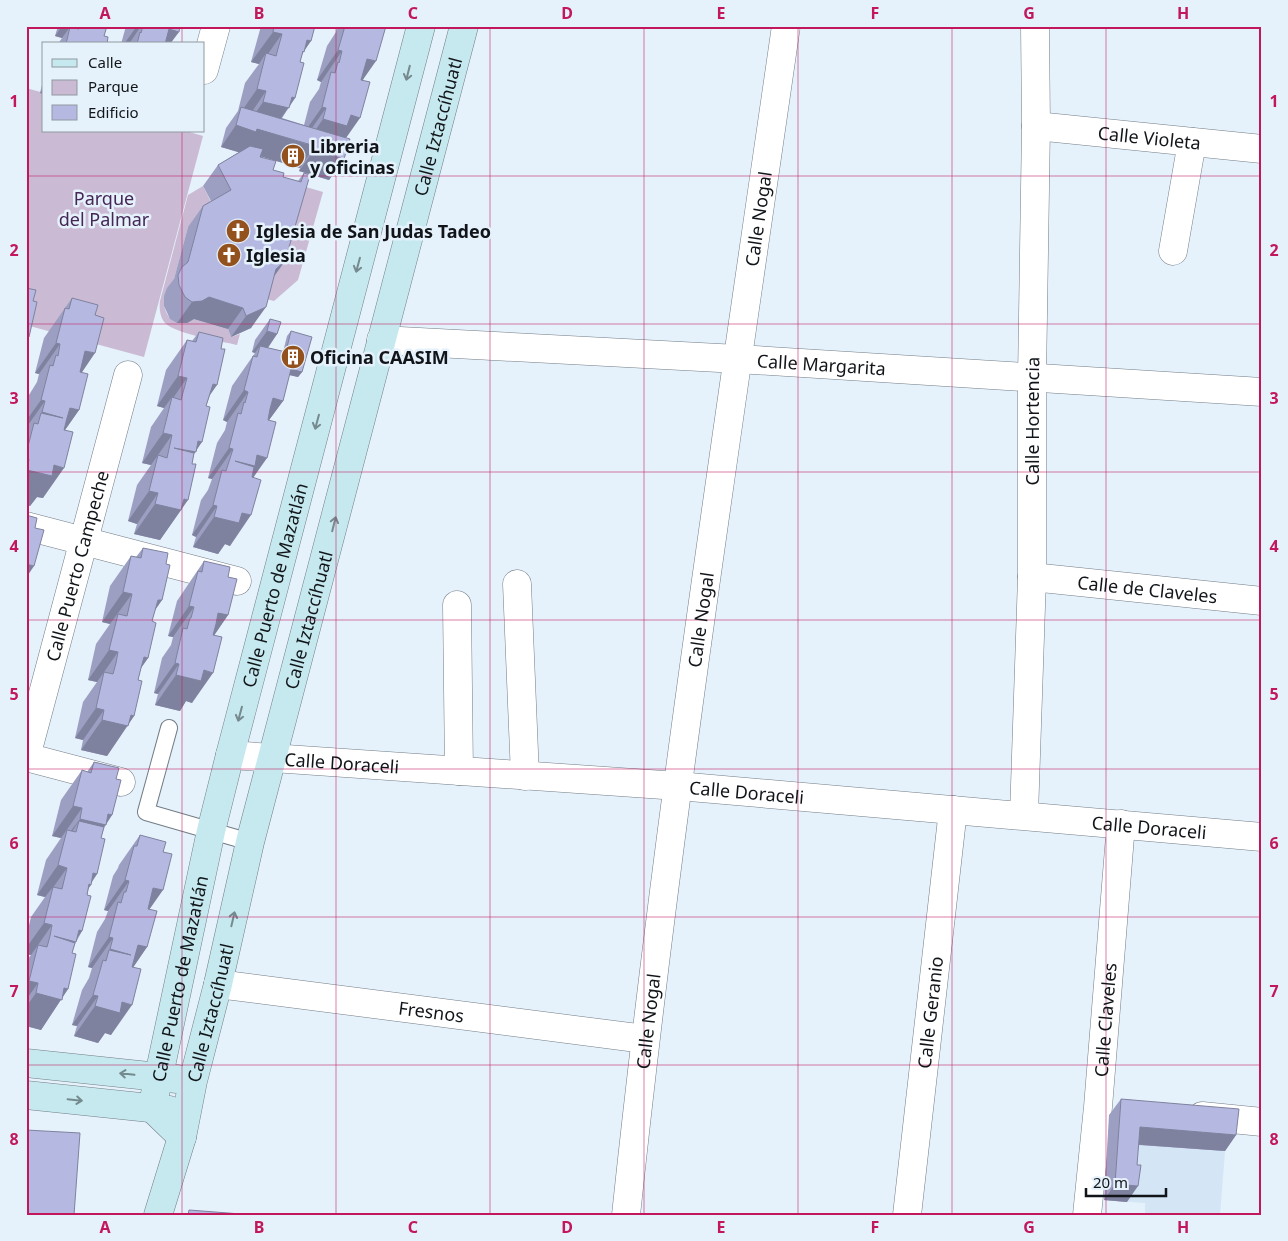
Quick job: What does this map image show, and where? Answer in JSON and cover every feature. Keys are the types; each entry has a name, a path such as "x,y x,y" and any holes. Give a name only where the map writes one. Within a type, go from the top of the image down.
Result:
{"main road":[{"name":"Calle Puerto de Mazatlán","path":"152,1108 211,831 421,26"},
{"name":"Calle Iztaccíhuatl","path":"158,1215 184,1125 250,842 464,26"},
{"path":"382,176 422,186"},
{"path":"26,1063 193,1081"},
{"path":"26,1095 152,1108 184,1125"}],"street":[{"path":"205,66 216,26"},
{"name":"Calle Nogal","path":"626,1215 645,1039 678,786 786,26"},
{"name":"Calle Hortencia","path":"1024,815 1032,577 1032,378 1036,126 1035,26"},
{"name":"Calle Violeta","path":"1036,126 1262,150"},
{"path":"1172,251 1192,142"},
{"name":"Calle Margarita","path":"381,340 738,359 1262,392"},
{"name":"Calle Puerto Campeche","path":"26,757 128,375"},
{"path":"26,526 237,581"},
{"name":"Calle de Claveles","path":"1032,577 1262,601"},
{"path":"516,584 525,776"},
{"path":"457,605 459,771"},
{"name":"Calle Doraceli","path":"230,755 678,786 1262,837"},
{"path":"26,757 121,782"},
{"name":"Calle Geranio","path":"907,1215 953,810"},
{"name":"Calle Claveles","path":"1087,1215 1098,1107 1121,824"},
{"name":"Fresnos","path":"218,984 645,1039"},
{"path":"1098,1107 1127,1110"},
{"path":"1175,1114 1262,1122"}],"lane":[{"path":"169,728 146,812 250,842"}],"shaded area":[{"path":"1109,1115 1227,1126 1220,1215 1145,1214 1145,1203 1104,1200"}],"green space":[{"name":"Parque del Palmar","path":"26,88 42,92 42,132 189,132 203,136 144,357 26,325"},
{"path":"248,170 323,192 298,280 274,301 259,297"},
{"path":"203,186 216,212 188,227 173,283 167,290 164,306 171,319 177,322 194,319 228,329 231,337 240,334 237,345 179,331 165,323 160,312 160,301 188,195"}],"building":[{"path":"80,26 107,26 104,36 108,37 107,42 66,42 70,27 79,29"},
{"path":"143,26 180,26 179,32 169,29 166,42 138,42"},
{"path":"274,26 315,26 311,41 307,40 303,51 300,62 304,63 295,98 292,97 289,108 263,102 266,91 257,89 266,53 276,56 282,34 273,32"},
{"path":"345,26 386,26 376,61 367,59 361,80 370,82 360,118 351,115 347,126 323,119 326,108 322,107 331,72 335,73 339,63 342,51 338,50"},
{"path":"241,107 350,139 344,159 314,150 315,146 257,129 256,132 236,125"},
{"name":"Iglesia","path":"250,146 263,149 260,157 276,161 273,170 284,173 283,177 301,182 304,173 310,175 285,261 276,269 266,307 246,316 243,308 209,297 202,301 192,302 185,297 179,285 178,275 182,267 188,262 203,206 231,190 218,165"},
{"path":"26,288 36,290 33,301 37,302 29,337 26,337"},
{"path":"72,298 98,305 95,315 104,318 95,353 85,351 80,372 88,374 79,410 70,408 67,418 64,430 73,432 64,468 54,465 52,476 27,470 29,459 26,458 26,454 34,423 38,424 41,413 63,418 42,412 45,401 41,400 50,365 53,366 56,355 58,356 60,344 56,343 65,308 69,309"},
{"path":"270,319 281,322 277,334 267,331"},
{"name":"Oficina CAASIM","path":"291,331 312,337 302,372 291,369 292,365 283,363"},
{"path":"199,332 223,338 221,349 225,349 217,385 213,384 206,406 210,407 202,442 198,441 196,452 174,448 194,453 192,464 196,464 188,500 184,499 181,510 155,504 158,493 149,491 158,455 167,458 172,435 163,433 172,397 181,400 187,378 178,376 187,340 196,342"},
{"path":"260,346 286,352 283,363 292,365 283,401 273,398 270,409 268,420 276,422 267,458 257,455 255,466 235,461 254,467 252,477 261,480 251,515 242,513 239,523 214,517 217,506 213,505 222,470 226,471 233,449 229,448 238,413 241,414 248,392 244,390 253,356 257,357"},
{"path":"26,515 37,518 35,528 44,530 34,566 26,564"},
{"path":"143,548 168,553 166,564 170,565 162,600 158,600 152,621 156,623 148,658 144,657 138,680 142,681 134,716 131,715 128,726 102,720 104,710 96,708 104,672 113,674 116,663 118,652 109,650 118,614 127,616 132,594 123,592 131,556 141,558"},
{"path":"204,561 230,567 228,577 237,579 228,615 218,613 213,635 222,637 213,673 204,670 201,681 176,675 179,664 175,663 183,628 187,629 191,618 194,607 189,606 198,571 202,572"},
{"path":"94,762 119,768 116,779 121,780 112,815 108,814 106,825 80,819 82,808 73,806 82,770 91,773"},
{"path":"79,821 104,827 101,838 105,839 97,874 93,873 91,885 89,884 87,895 91,896 82,931 79,930 76,942 54,936 75,943 72,953 76,954 68,989 64,988 62,1000 36,993 38,983 29,981 38,945 47,947 50,936 52,925 44,923 53,887 62,889 67,868 58,865 67,830 76,832"},
{"path":"140,835 166,842 163,852 172,854 163,890 153,888 148,909 157,911 147,947 138,945 132,967 141,969 132,1005 122,1002 120,1013 95,1006 98,996 93,995 103,960 106,961 109,950 131,955 110,949 113,938 109,937 118,902 121,903 124,892 126,892 129,881 125,880 134,846 137,846"},
{"path":"1121,1099 1239,1109 1236,1135 1140,1127 1137,1165 1141,1165 1138,1186 1115,1184"},
{"path":"26,1130 80,1133 74,1215 26,1215"},
{"path":"189,1210 254,1215 188,1215"}],"place":[{"name":"Libreria y oficinas","path":"293,156"},
{"name":"Iglesia de San Judas Tadeo","path":"238,231"},
{"name":"Iglesia","path":"229,255"},
{"name":"Oficina CAASIM","path":"293,357"}]}
